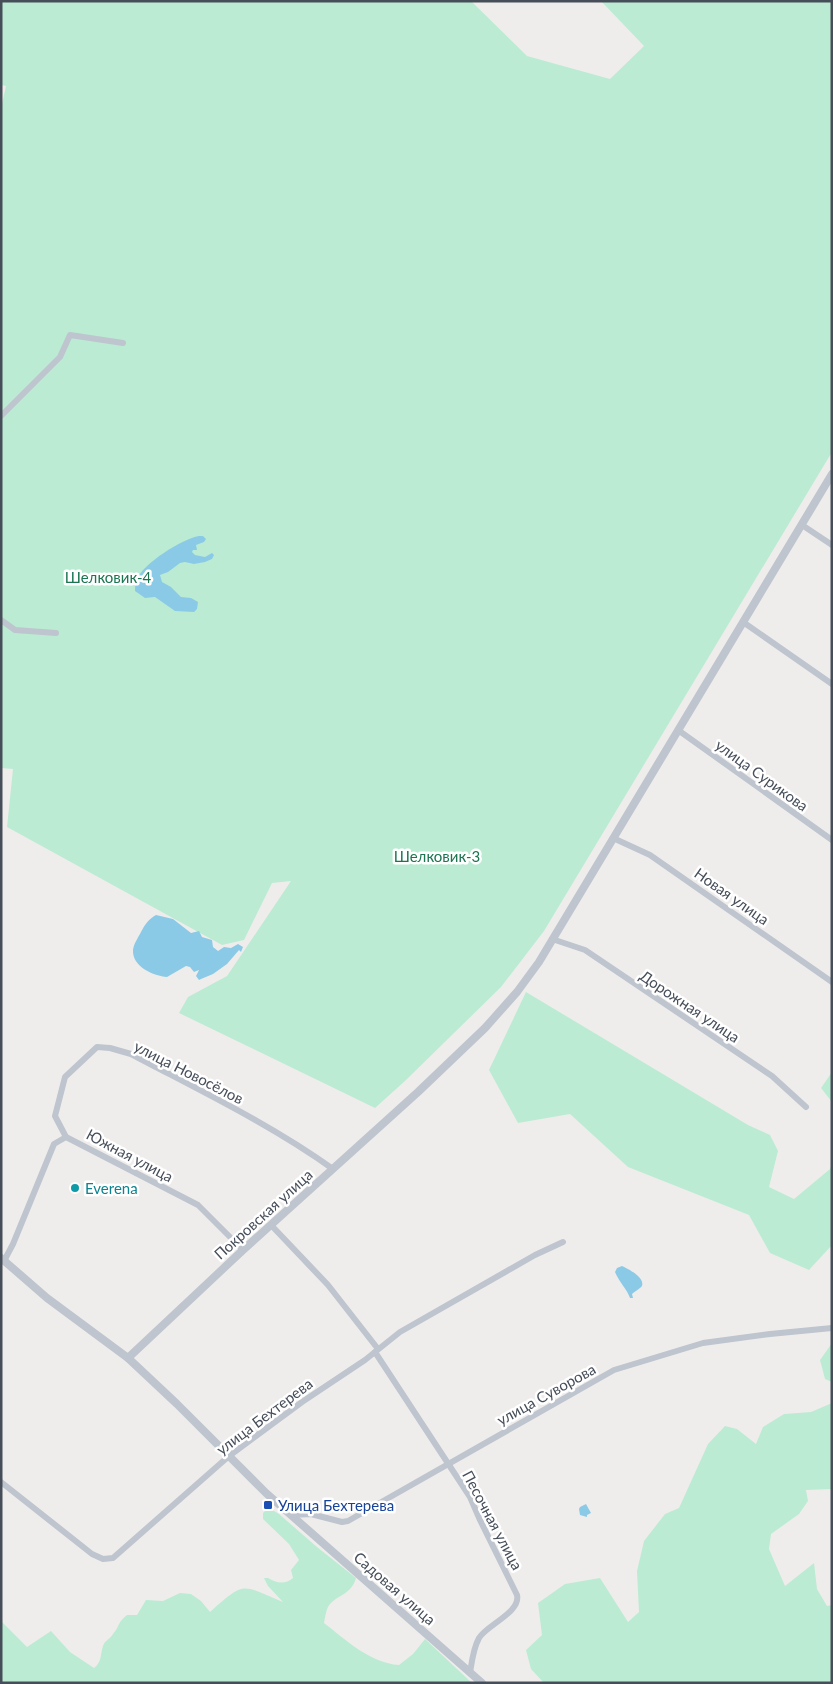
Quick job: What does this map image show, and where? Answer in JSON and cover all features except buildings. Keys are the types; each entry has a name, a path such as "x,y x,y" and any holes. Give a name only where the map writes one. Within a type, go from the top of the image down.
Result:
{"street":[{"path":"1,416 60,357 70,335 123,344"},
{"name":"Покровская улица","path":"128,1358 243,1250 418,1092 498,1014 533,970 832,474"},
{"path":"802,525 832,545"},
{"path":"1,620 14,630 56,633"},
{"path":"743,622 832,684"},
{"name":"улица Сурикова","path":"678,730 832,840"},
{"name":"Новая улица","path":"613,838 650,855 832,982"},
{"name":"Дорожная улица","path":"552,939 585,950 772,1076 806,1106"},
{"name":"улица Новосёлов","path":"66,1137 55,1116 65,1077 97,1047 110,1048 131,1054 261,1123 310,1152 333,1169"},
{"name":"Южная улица","path":"3,1260 13,1244 54,1144 66,1137 198,1205 243,1250"},
{"name":"Песочная улица","path":"271,1225 328,1285 376,1350 470,1497 513,1584 518,1599 514,1607 480,1635 474,1647 470,1673"},
{"name":"улица Бехтерева","path":"1,1482 81,1547 99,1558 108,1560 113,1558 229,1456 400,1332 535,1255 563,1242"},
{"name":"Садовая улица","path":"3,1260 47,1298 128,1358 266,1493 482,1683"},
{"name":"улица Суворова","path":"291,1515 311,1514 342,1522 348,1521 614,1370 703,1343 832,1328"}],"green space":[{"path":"1,1 471,1 527,56 610,79 644,46 601,1 832,1 832,452 544,931 501,987 375,1108 179,1013 188,997 227,976 291,881 272,883 244,940 222,945 7,827 13,769 1,768 1,108 6,86 1,85"},
{"path":"526,992 748,1125 770,1135 778,1151 769,1187 794,1199 830,1169 832,1164 832,1245 809,1270 770,1253 749,1215 628,1167 570,1114 518,1123 489,1070"},
{"path":"832,1072 832,1102 821,1088"},
{"path":"832,1343 832,1382 825,1379 820,1360"},
{"path":"832,1403 832,1489 806,1490 808,1501 799,1514 771,1534 769,1549 785,1586 814,1563 817,1589 827,1606 832,1605 832,1683 544,1683 531,1669 526,1650 542,1635 538,1603 565,1584 600,1578 628,1622 639,1612 637,1571 644,1541 665,1514 679,1508 708,1444 725,1426 737,1429 756,1444 763,1427 784,1414 811,1412"},
{"path":"265,1511 274,1511 279,1514 356,1578 351,1588 328,1607 324,1623 359,1650 378,1660 399,1665 413,1654 425,1639 472,1683 1,1683 1,1621 27,1647 51,1631 70,1652 94,1668 100,1661 104,1644 112,1636 122,1620 127,1615 137,1615 146,1600 163,1601 180,1593 191,1594 201,1601 210,1612 238,1590 251,1589 283,1602 268,1586 264,1578 287,1582 293,1578 291,1570 299,1560 289,1544 263,1519"}],"water":[{"path":"203,536 206,539 204,542 196,545 197,550 192,552 195,555 205,557 212,553 214,555 212,559 194,564 180,563 168,572 160,575 162,582 171,587 181,597 191,598 198,602 197,609 194,612 175,611 155,597 145,598 135,591 137,579 155,559 183,542"},
{"path":"156,915 173,919 191,933 199,931 202,937 212,940 213,947 218,951 224,947 231,948 238,944 243,947 241,952 239,950 227,964 213,974 199,980 196,976 199,970 194,972 190,967 186,966 167,977 156,975 140,966 136,961 133,950 144,927"},
{"path":"622,1266 641,1280 642,1286 632,1294 633,1298 630,1298 615,1272 617,1268"},
{"path":"586,1504 591,1513 587,1517 580,1515 579,1509"}],"place":[{"name":"Everena","path":"75,1188"},
{"name":"Улица Бехтерева","path":"268,1505"}],"park label":[{"name":"Шелковик-4","path":"108,577"},
{"name":"Шелковик-3","path":"437,856"}]}
